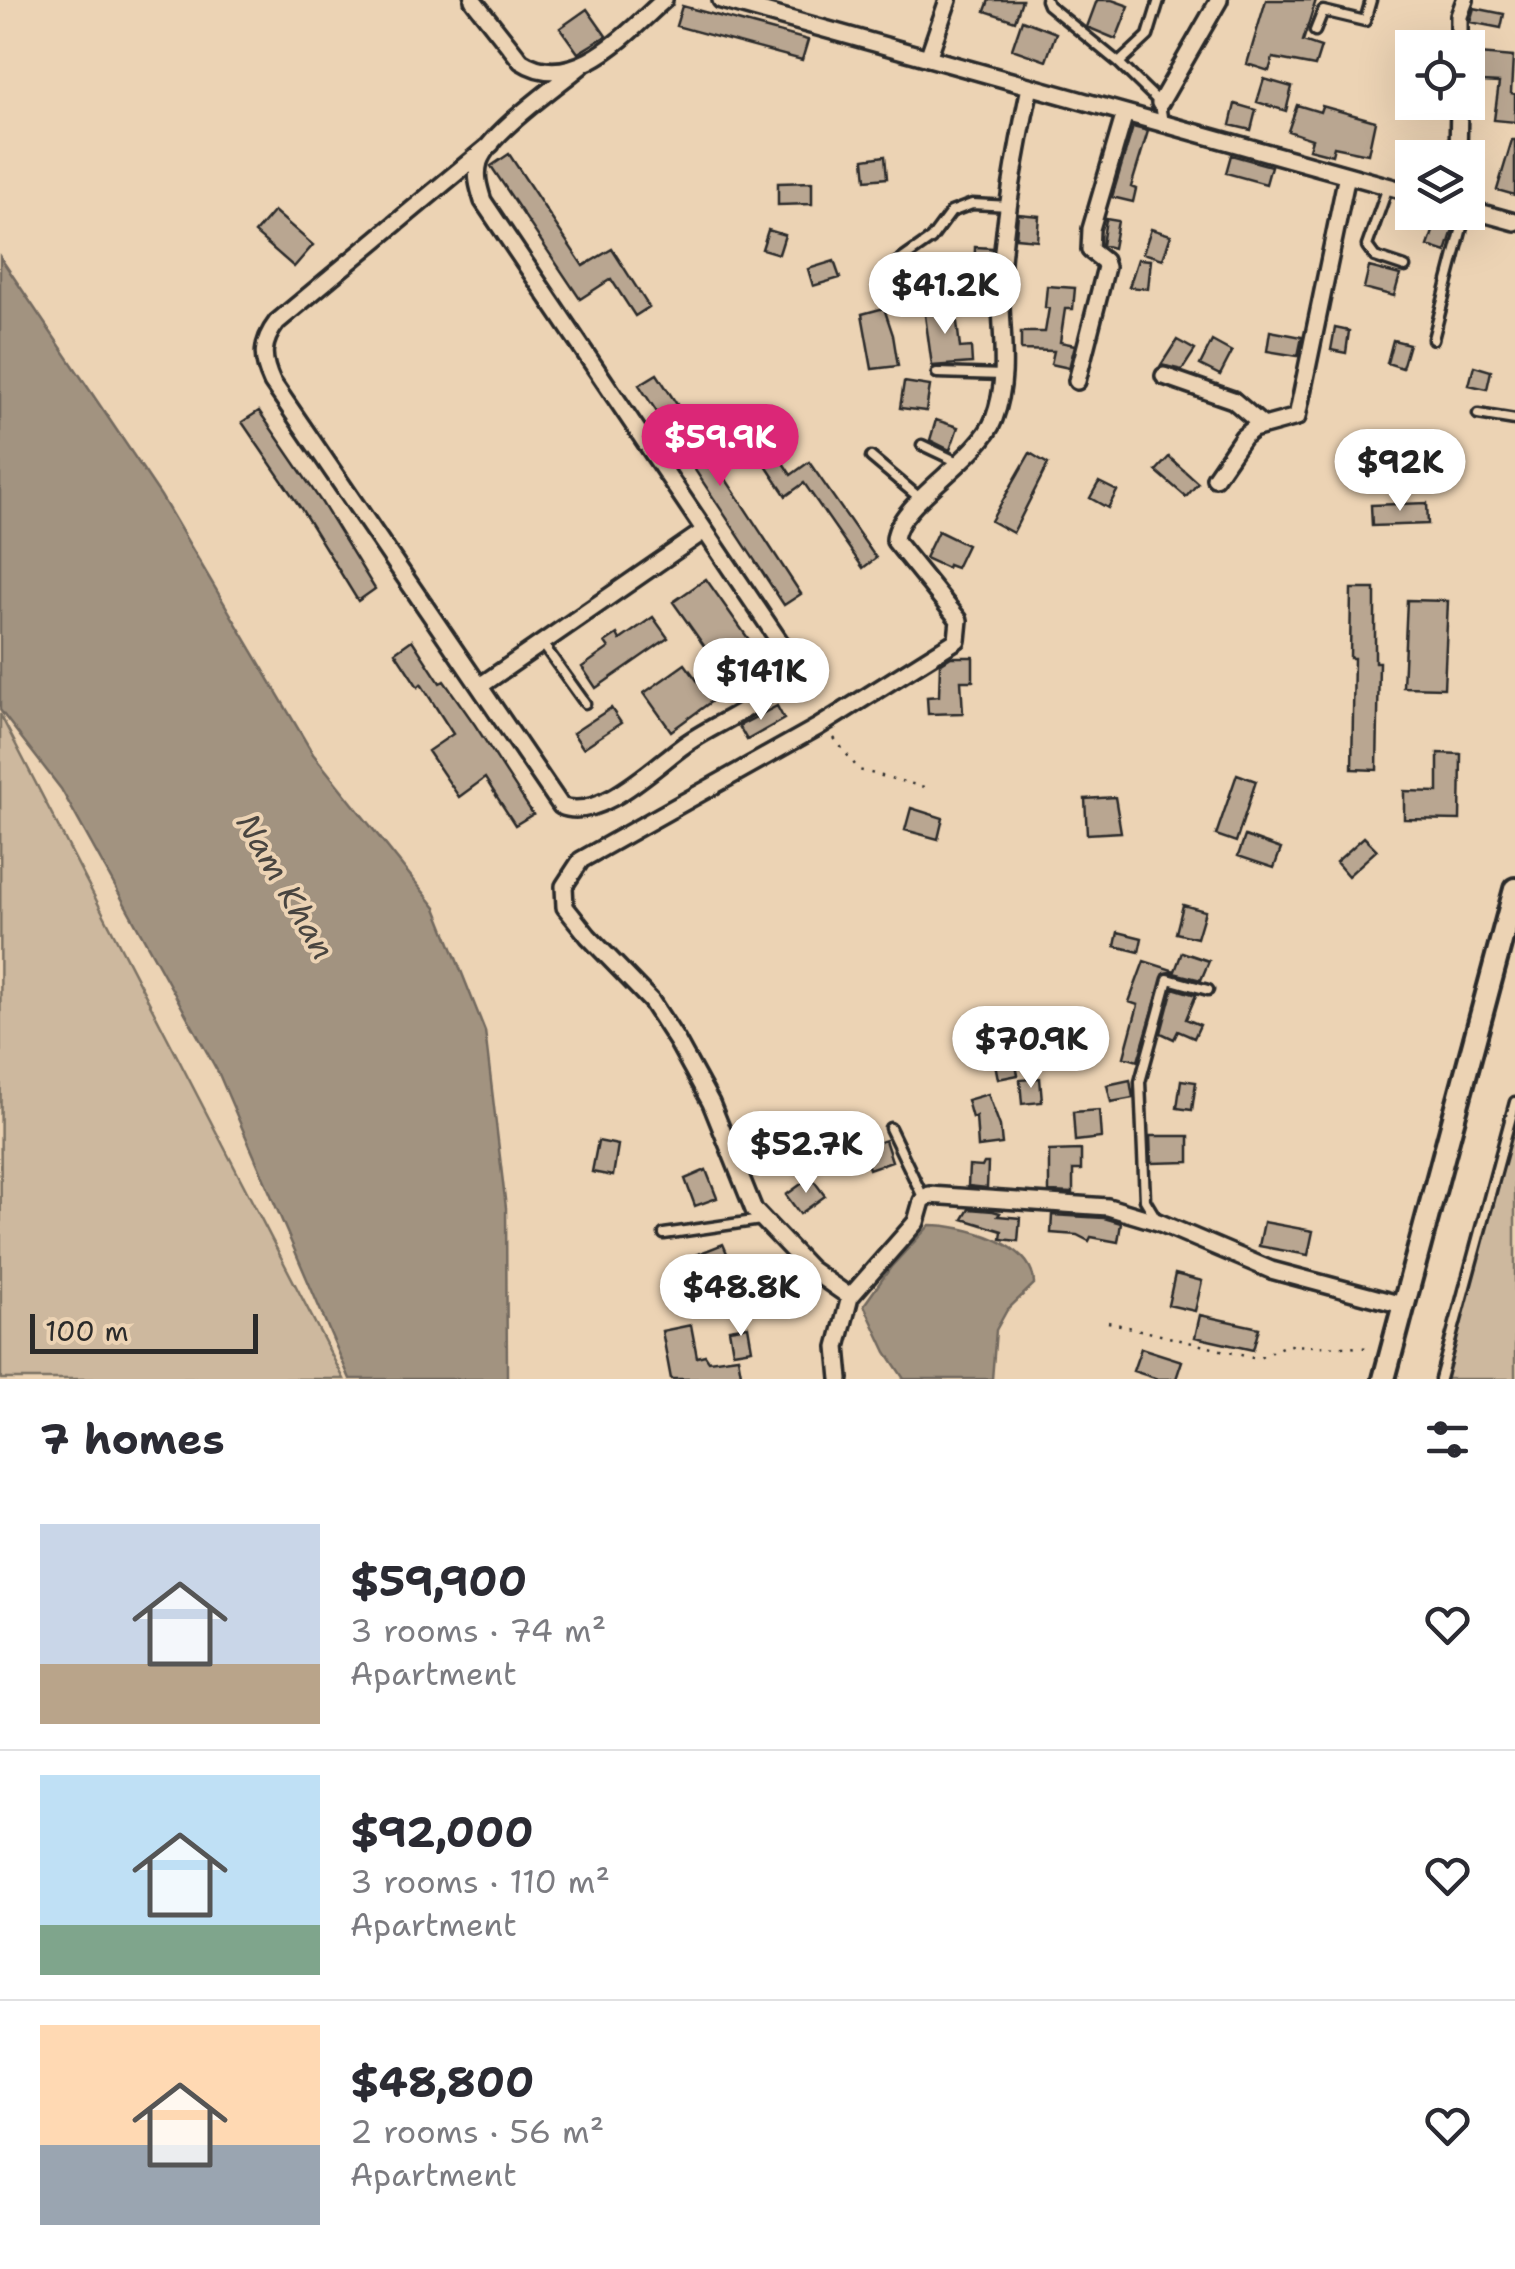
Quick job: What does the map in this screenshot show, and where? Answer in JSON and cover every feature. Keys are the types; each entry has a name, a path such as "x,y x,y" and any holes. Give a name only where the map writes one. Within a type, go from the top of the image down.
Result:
{"street":[{"path":"473,0 521,61 531,68 561,72 582,65"},
{"path":"492,144 479,160 476,182 483,201 796,666 760,699 685,744 646,776 592,806 572,811 562,806 272,382 262,352 276,322 664,0"},
{"path":"721,0 776,7 928,58 1395,188"},
{"path":"928,58 948,0"},
{"path":"1160,103 1219,0"},
{"path":"1459,30 1459,16 1466,0"},
{"path":"850,1296 810,1269 754,1210 712,1103 677,1040 652,1001 565,907 564,886 581,860 825,723 957,640 959,620 895,541 898,524 989,432 996,414 1004,375 1000,278 1030,86"},
{"path":"1077,381 1106,267 1090,250 1091,229 1125,113"},
{"path":"1214,478 1243,437 1262,425 1291,421 1300,410 1348,175"},
{"path":"1485,215 1515,222"},
{"path":"1164,376 1233,400 1262,425"},
{"path":"480,686 704,531"},
{"path":"1384,1379 1515,889"},
{"path":"840,1379 837,1346 850,1296 916,1222 924,1198 930,1195 1108,1207 1158,1222 1271,1270 1406,1306"}],"lane":[{"path":"1046,0 1160,103 1163,124"},
{"path":"1119,63 1148,36 1159,0"},
{"path":"1315,31 1324,11 1365,20 1371,0"},
{"path":"1388,186 1368,246 1374,257 1405,267"},
{"path":"890,304 886,275 891,267 931,239 951,212 972,204 1010,206"},
{"path":"1433,339 1462,230"},
{"path":"937,373 1004,375"},
{"path":"1478,414 1515,420"},
{"path":"922,445 960,462"},
{"path":"871,458 922,500"},
{"path":"542,643 585,703"},
{"path":"1158,1222 1145,1200 1140,1082 1168,979 1208,990"},
{"path":"1440,1379 1515,1102"},
{"path":"890,1128 924,1198"},
{"path":"664,1234 761,1220"}],"path":[{"path":"825,723 859,770 924,788"},
{"path":"1108,1322 1257,1358 1286,1345 1393,1349"}],"shaded area":[{"path":"0,714 344,1379 1,1379"},
{"path":"1515,1121 1515,1379 1444,1379"}],"water":[{"name":"Nam Khan","path":"0,257 161,496 313,754 436,908 485,1031 506,1208 507,1379 350,1379 219,1074 61,789 0,710"},
{"path":"930,1225 961,1228 995,1239 1023,1257 1031,1270 1034,1284 1007,1310 996,1330 992,1379 904,1379 864,1305 891,1267"}],"building":[{"path":"989,0 1022,0 1015,21 985,11"},
{"path":"1097,0 1129,6 1116,39 1087,27"},
{"path":"1266,0 1316,0 1303,41 1321,47 1315,66 1273,58 1269,71 1247,64"},
{"path":"682,6 808,40 802,60 676,26"},
{"path":"1474,8 1504,14 1501,28 1470,22"},
{"path":"587,9 606,36 578,53 560,28"},
{"path":"1022,20 1056,33 1046,61 1012,49"},
{"path":"1485,55 1513,57 1511,93 1515,94 1515,122 1494,120 1499,83 1485,82"},
{"path":"1264,79 1292,87 1286,111 1257,102"},
{"path":"1235,104 1256,110 1251,130 1230,125"},
{"path":"1297,105 1320,112 1322,106 1375,121 1368,154 1334,147 1332,155 1309,149 1312,139 1288,131"},
{"path":"1133,127 1148,131 1131,187 1136,189 1133,202 1112,197"},
{"path":"1515,140 1515,195 1497,190"},
{"path":"509,154 583,266 612,249 649,307 635,316 611,279 580,299 491,166"},
{"path":"1231,155 1271,166 1266,184 1226,173"},
{"path":"885,156 887,178 866,180 864,159"},
{"path":"812,182 812,204 778,205 778,183"},
{"path":"274,211 313,245 294,267 255,233"},
{"path":"1018,214 1039,216 1037,240 1016,238"},
{"path":"1106,219 1118,221 1113,248 1102,245"},
{"path":"1151,229 1171,235 1163,259 1143,253"},
{"path":"768,230 785,235 779,254 762,249"},
{"path":"1434,230 1453,230 1446,252 1428,246"},
{"path":"975,247 992,248 990,285 974,284"},
{"path":"1138,259 1151,260 1148,289 1129,287"},
{"path":"834,261 840,278 813,286 808,269"},
{"path":"1369,267 1400,275 1394,296 1364,288"},
{"path":"1047,286 1075,288 1073,309 1065,309 1060,342 1075,345 1069,368 1051,364 1054,351 1021,350 1021,332 1045,332"},
{"path":"955,305 960,348 971,347 972,363 932,366 924,308"},
{"path":"884,308 898,366 872,369 862,314"},
{"path":"1335,328 1349,331 1346,353 1331,350"},
{"path":"1270,331 1302,337 1298,356 1267,351"},
{"path":"1177,340 1195,350 1182,370 1161,365"},
{"path":"1393,340 1409,344 1402,368 1387,363"},
{"path":"1212,341 1232,352 1220,375 1200,365"},
{"path":"1474,366 1491,371 1487,389 1469,385"},
{"path":"657,374 801,594 784,605 639,385"},
{"path":"904,382 930,386 926,411 900,408"},
{"path":"259,411 375,589 358,601 242,422"},
{"path":"936,420 958,427 950,450 930,440"},
{"path":"769,442 791,475 809,462 876,558 863,568 804,483 786,496 756,451"},
{"path":"1030,453 1048,464 1013,533 991,521"},
{"path":"1169,457 1198,483 1186,497 1156,471"},
{"path":"1375,462 1413,463 1412,480 1374,479"},
{"path":"1099,482 1117,491 1108,508 1090,498"},
{"path":"1427,503 1428,524 1372,526 1371,505"},
{"path":"938,531 967,545 956,568 925,558"},
{"path":"706,579 757,651 724,674 673,602"},
{"path":"1351,589 1375,589 1375,662 1379,662 1377,770 1352,769"},
{"path":"1407,600 1448,601 1444,688 1403,687"},
{"path":"653,617 668,638 596,688 582,667 609,648 605,642 617,634 620,640"},
{"path":"412,640 440,683 444,681 475,725 533,814 515,825 485,778 459,797 428,751 453,734 395,652"},
{"path":"951,657 973,657 973,681 961,681 963,713 928,714 927,697 939,696 940,664"},
{"path":"685,664 712,701 671,731 644,693"},
{"path":"777,706 784,719 747,740 739,726"},
{"path":"611,708 621,723 583,748 573,733"},
{"path":"1438,753 1461,754 1460,820 1404,819 1404,791 1438,792"},
{"path":"1237,774 1256,781 1236,842 1216,835"},
{"path":"1115,797 1121,832 1087,834 1085,799"},
{"path":"911,808 943,818 938,839 905,830"},
{"path":"1245,836 1281,849 1274,868 1238,856"},
{"path":"1364,837 1377,850 1348,876 1336,862"},
{"path":"1183,905 1205,911 1197,938 1176,933"},
{"path":"1118,932 1142,938 1139,952 1115,946"},
{"path":"1182,952 1209,961 1201,980 1164,973 1138,1061 1124,1057 1138,1005 1129,1002 1144,961 1175,971"},
{"path":"1173,988 1196,995 1186,1019 1200,1025 1194,1038 1178,1031 1174,1039 1161,1033"},
{"path":"1013,1048 1018,1075 998,1079 993,1053"},
{"path":"1040,1078 1042,1102 1022,1104 1020,1080"},
{"path":"1130,1080 1133,1098 1111,1102 1107,1085"},
{"path":"1181,1080 1196,1082 1192,1110 1177,1108"},
{"path":"988,1094 1002,1144 978,1147 976,1116 972,1118 967,1100"},
{"path":"1099,1110 1101,1138 1075,1141 1073,1112"},
{"path":"1150,1136 1189,1136 1189,1162 1151,1163"},
{"path":"885,1140 892,1161 869,1169 862,1148"},
{"path":"598,1141 618,1145 613,1176 592,1172"},
{"path":"1081,1150 1081,1170 1073,1170 1073,1193 1049,1192 1049,1151"},
{"path":"988,1163 987,1188 968,1186 969,1166 982,1167"},
{"path":"706,1170 717,1198 695,1206 685,1179"},
{"path":"811,1177 825,1196 800,1214 786,1195"},
{"path":"969,1209 1020,1218 1018,1241 1001,1239 1002,1231 963,1219"},
{"path":"1052,1215 1104,1218 1121,1223 1118,1242 1051,1233"},
{"path":"1264,1222 1313,1231 1308,1255 1259,1246"},
{"path":"723,1244 733,1267 708,1278 698,1254"},
{"path":"1175,1274 1202,1281 1195,1311 1168,1305"},
{"path":"1200,1315 1259,1328 1253,1350 1195,1337"},
{"path":"691,1325 697,1357 705,1355 709,1361 738,1357 742,1379 671,1379 662,1331"},
{"path":"748,1326 752,1349 733,1352 729,1329"},
{"path":"1141,1348 1182,1361 1176,1379 1158,1379 1133,1371"}]}
